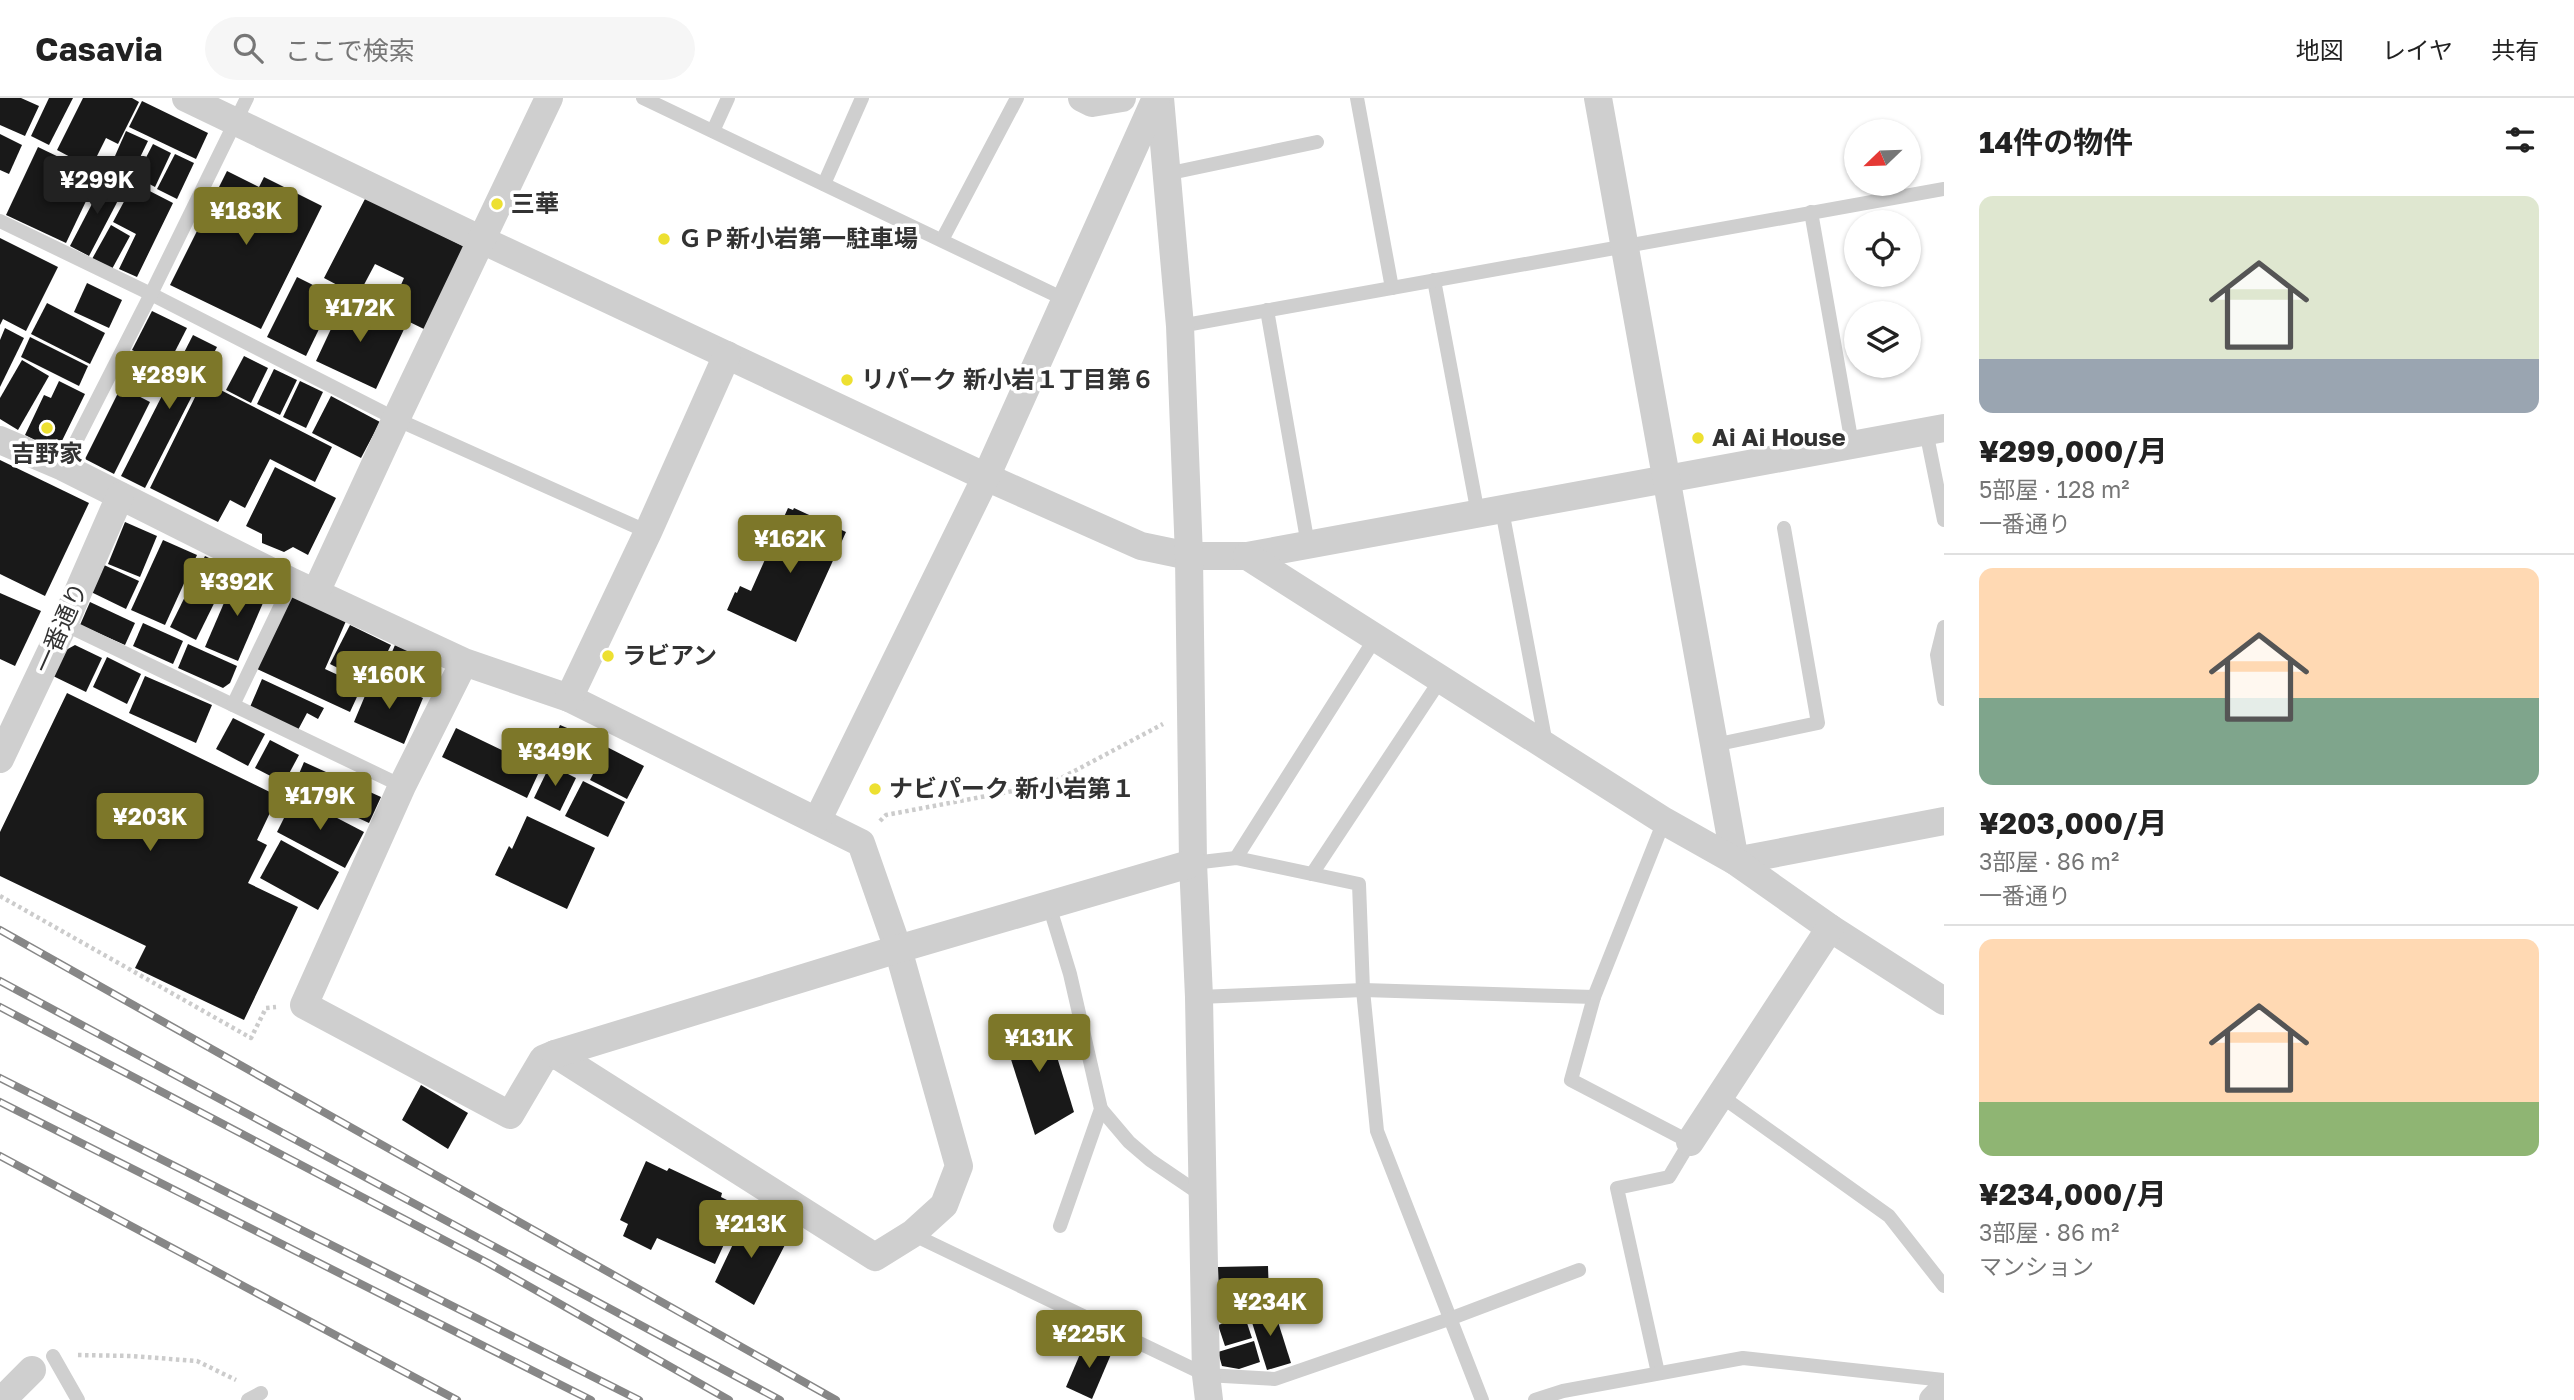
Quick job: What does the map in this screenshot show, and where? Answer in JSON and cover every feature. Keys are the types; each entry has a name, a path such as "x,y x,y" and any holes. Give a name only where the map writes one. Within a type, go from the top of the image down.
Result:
{"street":[{"path":"186,98 241,110 482,240 986,477 1141,546 1189,556 1247,556 1935,430"},
{"path":"304,587 396,419 549,98"},
{"path":"1082,98 1092,103 1122,98"},
{"path":"1158,98 1180,326 1189,556 1193,863 1199,997 1208,1387"},
{"path":"818,819 986,477 1158,98"},
{"path":"1598,98 1735,861"},
{"path":"569,698 648,532 727,355"},
{"path":"0,440 63,467 304,587 464,662 569,698 818,819 861,843 898,949 959,1166 944,1205 912,1234 875,1257 555,1054"},
{"name":"一番通り","path":"0,759 64,624 120,496"},
{"path":"1247,556 1664,821 1735,861 1830,928 1944,1001"},
{"path":"464,662 402,786 304,1005 510,1115 544,1059 555,1054 898,949 1193,863"},
{"path":"1735,861 1944,821"},
{"path":"1690,1142 1830,928"},
{"path":"2,1400 42,1363"},
{"path":"1933,1400 1944,1389"}],"lane":[{"path":"643,98 1066,300"},
{"path":"713,131 728,98"},
{"path":"824,184 862,98"},
{"path":"942,240 1017,98"},
{"path":"1357,98 1392,288"},
{"path":"63,467 241,110"},
{"path":"1166,174 1317,142"},
{"path":"1180,326 1944,188"},
{"path":"1811,212 1853,444"},
{"path":"0,221 151,294 396,419 648,532"},
{"path":"1434,280 1546,746"},
{"path":"1267,310 1308,545"},
{"path":"1935,430 1944,520"},
{"path":"1714,745 1818,723 1784,527"},
{"path":"233,705 304,587"},
{"path":"64,624 402,786"},
{"path":"1944,627 1937,655 1944,699"},
{"path":"1236,858 1376,637"},
{"path":"1312,874 1441,679"},
{"path":"1658,1373 1617,1188 1670,1177 1690,1142 1571,1080 1594,997 1664,821"},
{"path":"1193,863 1236,858 1359,884 1363,990 1377,1131 1482,1400"},
{"path":"1049,905 1070,974 1101,1109 1129,1142 1150,1160 1203,1196"},
{"path":"1199,997 1363,990 1594,997"},
{"path":"1721,1096 1889,1216 1944,1286"},
{"path":"1060,1226 1101,1109"},
{"path":"912,1234 1208,1387 1275,1379 1452,1318 1579,1270"},
{"path":"1535,1400 1658,1373 1743,1358 1944,1380"},
{"path":"42,1363 78,1400"}],"path":[{"path":"861,843 886,815 1050,784 1191,710"},
{"path":"0,896 251,1038 266,1008 304,1005"},
{"path":"42,1363 90,1354 197,1361 255,1396"}],"building":[{"path":"0,98 21,98 39,106 25,136 0,125"},
{"path":"49,98 73,98 49,145 31,136"},
{"path":"83,98 132,98 139,102 118,144 106,138 91,168 57,150"},
{"path":"142,101 208,133 196,159 129,127"},
{"path":"126,131 148,141 132,174 111,165"},
{"path":"0,134 22,145 9,174 0,170"},
{"path":"153,144 171,153 155,187 136,177"},
{"path":"38,147 98,176 66,243 6,215"},
{"path":"175,154 194,163 177,199 157,189"},
{"path":"227,171 259,187 264,177 322,206 261,329 170,285"},
{"path":"106,177 125,187 89,256 70,246"},
{"path":"134,183 173,203 137,277 119,269 136,234 113,222"},
{"path":"366,197 469,249 428,331 389,312 404,278 375,264 358,296 324,278"},
{"path":"111,225 130,236 112,269 92,259"},
{"path":"0,238 58,267 26,331 3,319 0,325"},
{"path":"297,277 335,296 306,356 267,337"},
{"path":"87,283 122,300 109,328 74,312"},
{"path":"345,299 405,327 376,389 316,361"},
{"path":"47,303 105,333 90,364 31,334"},
{"path":"152,311 187,328 167,367 132,350"},
{"path":"5,328 24,338 0,387 0,340"},
{"path":"193,335 217,347 145,488 121,476"},
{"path":"30,337 88,366 79,386 21,357"},
{"path":"130,356 164,374 152,397 118,379"},
{"path":"244,356 268,368 251,403 226,390"},
{"path":"22,360 49,376 18,430 0,419 0,398"},
{"path":"274,369 297,380 280,415 257,404"},
{"path":"59,381 85,394 57,451 25,435 44,395 51,398"},
{"path":"203,381 332,447 315,482 270,459 245,508 230,500 218,522 150,488"},
{"path":"300,381 323,392 306,428 283,417"},
{"path":"121,387 150,402 114,474 85,459"},
{"path":"331,396 380,422 361,458 312,433"},
{"path":"0,460 89,503 45,596 0,574"},
{"path":"275,467 336,498 308,555 293,547 284,552 262,543 262,534 246,526"},
{"path":"788,508 794,508 846,532 796,642 727,610 740,586 751,591"},
{"path":"125,522 157,536 140,577 108,564"},
{"path":"163,540 197,555 165,625 131,610"},
{"path":"205,556 231,569 196,640 170,627"},
{"path":"104,565 139,581 126,609 91,592"},
{"path":"236,575 269,589 238,661 205,647"},
{"path":"0,593 41,611 15,666 0,659"},
{"path":"290,595 346,621 325,669 362,686 350,712 257,669"},
{"path":"90,602 135,623 125,645 80,625"},
{"path":"143,623 183,641 173,664 133,646"},
{"path":"350,625 391,645 371,685 330,664"},
{"path":"188,644 237,666 230,683 223,688 178,668"},
{"path":"75,645 102,658 86,692 53,676 66,650"},
{"path":"395,645 442,664 431,691 384,671"},
{"path":"107,657 141,674 127,704 93,687"},
{"path":"145,676 212,705 196,743 129,713"},
{"path":"262,679 324,708 318,719 307,713 298,730 250,707"},
{"path":"381,679 423,698 404,744 354,722 367,691 374,695"},
{"path":"67,693 278,796 257,840 267,845 248,883 298,907 244,1020 135,968 146,946 0,876 0,832"},
{"path":"233,718 265,734 248,766 216,749"},
{"path":"560,725 591,738 577,771 546,757"},
{"path":"456,728 514,756 519,746 545,759 527,798 442,757"},
{"path":"270,740 299,755 284,783 255,768"},
{"path":"607,747 644,766 627,799 590,780"},
{"path":"304,762 381,797 369,823 293,788"},
{"path":"550,765 576,778 560,811 534,798"},
{"path":"583,781 625,802 608,837 565,816"},
{"path":"295,796 364,832 345,868 277,832"},
{"path":"527,816 595,848 567,909 495,875 509,846 512,849"},
{"path":"281,840 339,872 318,910 260,878"},
{"path":"1045,1018 1074,1112 1035,1135 1002,1031"},
{"path":"421,1085 468,1113 448,1149 402,1120"},
{"path":"646,1161 667,1171 669,1168 722,1193 721,1197 741,1207 715,1264 657,1238 651,1250 623,1236 628,1224 620,1220"},
{"path":"745,1219 755,1224 756,1220 789,1237 754,1305 715,1282"},
{"path":"1268,1266 1269,1296 1262,1296 1262,1300 1234,1301 1234,1305 1219,1306 1218,1267"},
{"path":"1273,1306 1291,1363 1267,1370 1249,1313"},
{"path":"1244,1314 1252,1338 1225,1346 1218,1325"},
{"path":"1086,1340 1112,1352 1092,1399 1066,1387"},
{"path":"1254,1341 1260,1362 1239,1369 1222,1366 1218,1352"}],"railway":[{"path":"0,930 836,1400"},
{"path":"0,981 780,1400"},
{"path":"0,1007 488,1263 729,1400"},
{"path":"0,1078 639,1400"},
{"path":"0,1102 591,1400"},
{"path":"0,1156 457,1400"}],"place":[{"name":"三華","path":"497,204"},
{"name":"ＧＰ新小岩第一駐車場","path":"664,239"},
{"name":"リパーク 新小岩１丁目第６","path":"847,380"},
{"name":"吉野家","path":"47,428"},
{"name":"Ai Ai House","path":"1698,438"},
{"name":"ラビアン","path":"608,656"},
{"name":"ナビパーク 新小岩第１","path":"875,789"}]}
